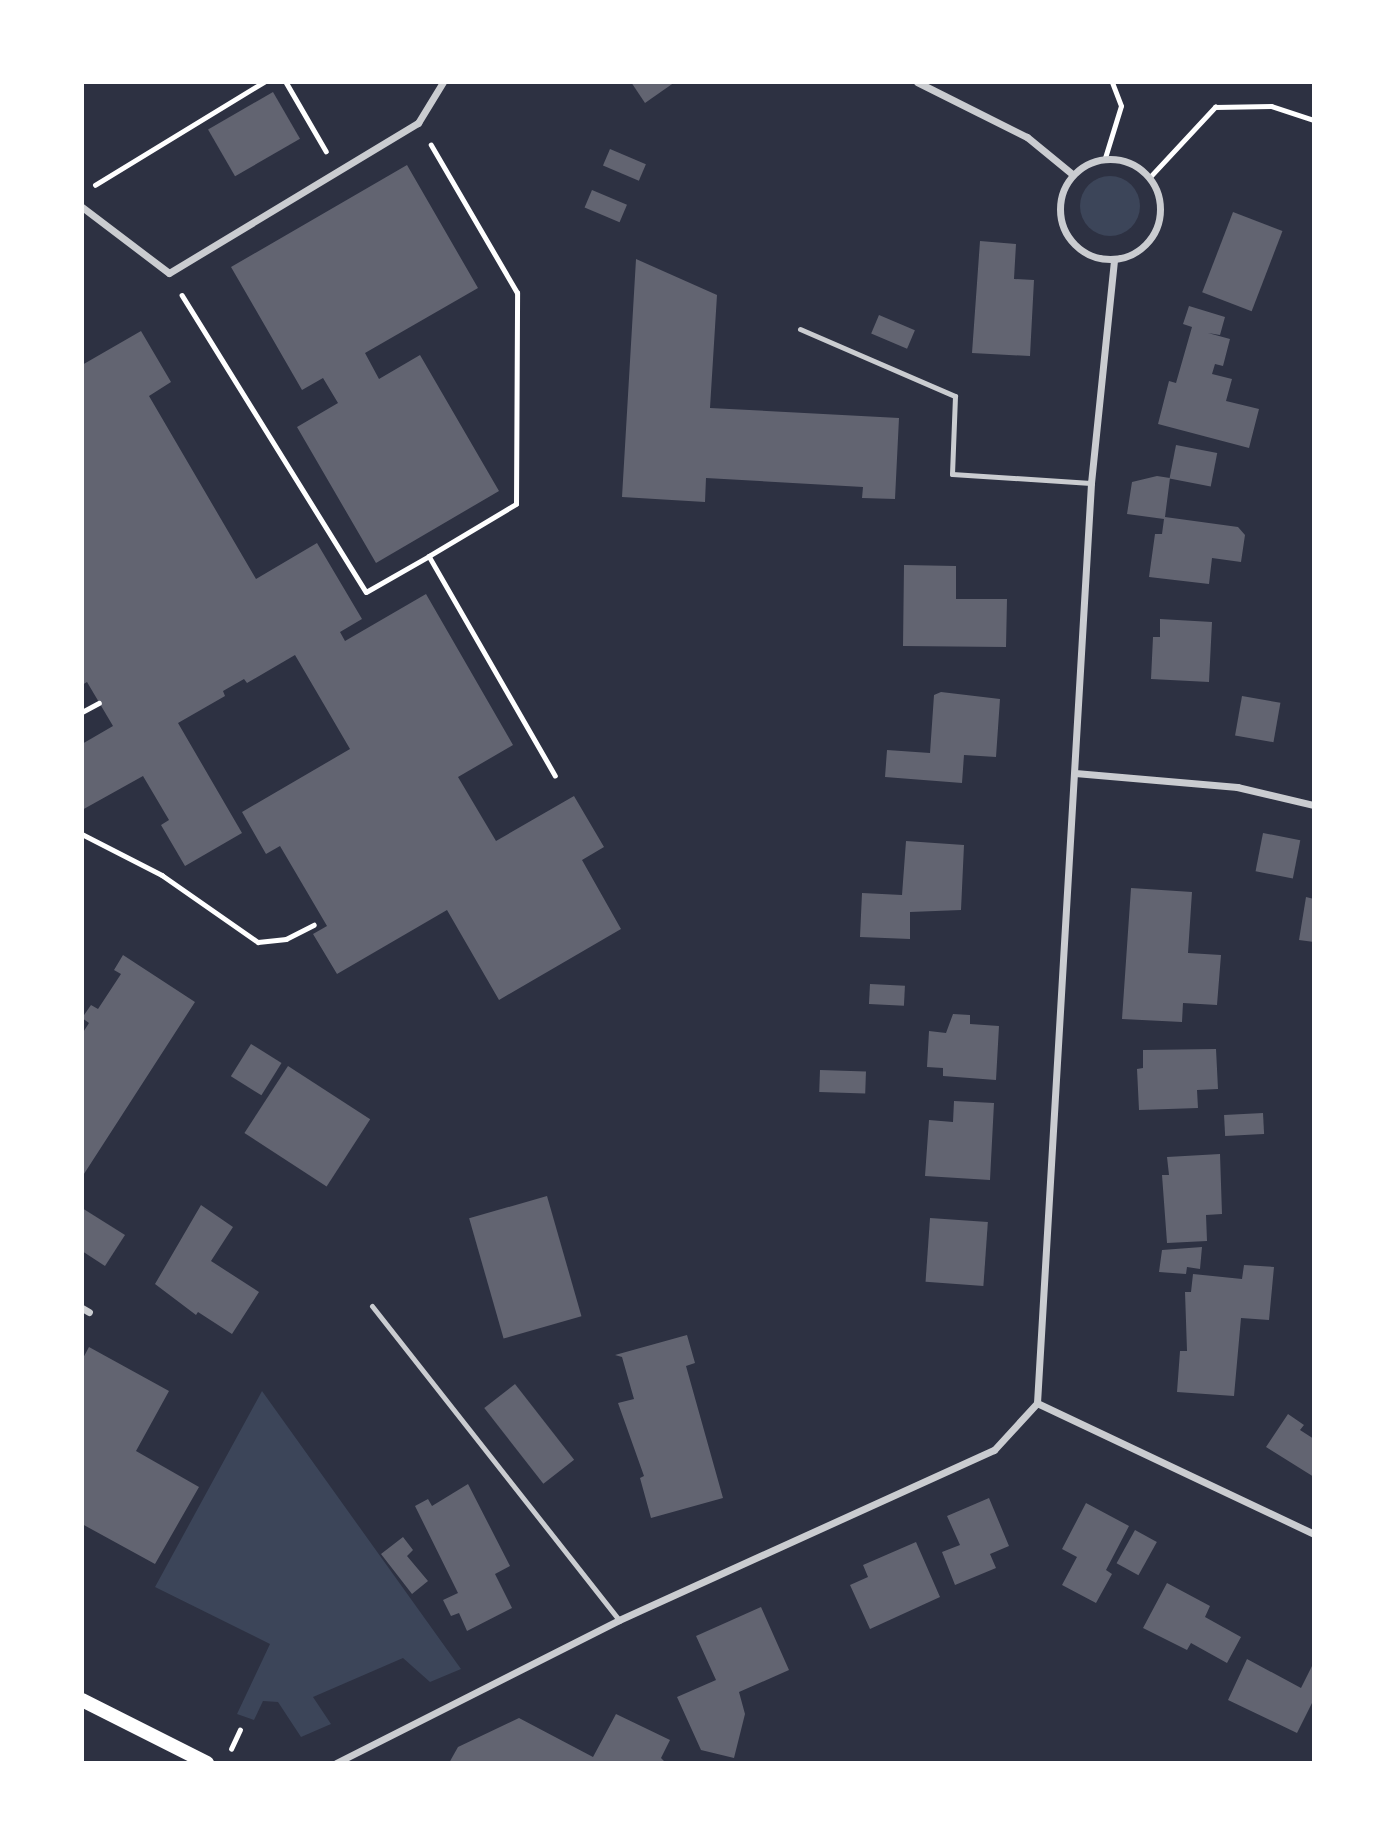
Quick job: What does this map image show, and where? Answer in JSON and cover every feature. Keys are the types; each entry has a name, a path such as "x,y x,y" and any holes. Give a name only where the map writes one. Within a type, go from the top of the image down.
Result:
{"main road":[{"path":"82,1700 207,1763"}],"street":[{"path":"82,206 169,273 418,123 443,82"},
{"path":"917,82 1027,137 1072,174"},
{"path":"1105,158 1130,161 1150,177 1161,202 1157,230 1140,251 1114,260 1090,256 1070,242 1059,219 1060,195 1072,174 1105,158"},
{"path":"336,1763 619,1620 994,1450 1037,1403 1091,483 1114,260"},
{"path":"1075,773 1237,788 1314,805"},
{"path":"1037,1403 1314,1534"}],"lane":[{"path":"800,329 955,397 952,474 1091,483"},
{"path":"372,1306 619,1620"}],"path":[{"path":"82,192 264,82"},
{"path":"286,82 338,171"},
{"path":"1105,158 1121,106 1112,82"},
{"path":"1150,177 1215,107 1271,106 1314,120"},
{"path":"169,273 366,592 516,504 517,293 418,123"},
{"path":"429,556 555,775"},
{"path":"82,712 99,703"},
{"path":"82,834 162,876 258,942 286,939 314,925"}],"shaded area":[{"path":"1104,176 1116,176 1135,189 1140,206 1138,218 1127,231 1116,236 1104,236 1085,223 1080,212 1080,200 1093,181"},
{"path":"262,1391 461,1669 430,1682 403,1658 313,1697 331,1724 301,1737 278,1702 263,1701 254,1720 237,1714 270,1644 155,1587"}],"building":[{"path":"631,82 675,82 645,103"},
{"path":"273,92 300,139 235,176 208,130"},
{"path":"610,149 646,164 639,181 603,166"},
{"path":"407,165 478,288 365,353 379,379 420,355 499,491 376,563 297,427 338,403 323,378 302,390 231,267"},
{"path":"592,190 627,205 620,222 585,207"},
{"path":"1233,212 1282,231 1252,311 1202,292"},
{"path":"980,241 1016,244 1014,279 1034,280 1030,356 972,353"},
{"path":"636,259 717,295 710,408 899,418 895,499 862,498 863,487 706,478 705,502 622,497"},
{"path":"1189,306 1225,317 1220,335 1208,333 1230,339 1223,366 1215,364 1212,374 1232,379 1226,401 1259,409 1249,448 1158,424 1169,381 1176,383 1192,327 1183,324"},
{"path":"879,315 915,330 907,349 871,333"},
{"path":"141,331 171,382 149,396 256,579 317,543 362,619 340,632 345,641 426,594 513,745 458,777 496,841 574,796 604,847 582,860 621,929 499,1000 447,910 337,974 313,934 327,926 280,846 266,854 242,812 350,749 295,655 247,683 244,679 223,691 225,696 178,723 242,833 185,866 161,825 169,820 143,776 82,810 82,744 113,726 87,682 82,685 82,365"},
{"path":"1176,445 1217,453 1211,486 1170,478"},
{"path":"1157,476 1170,478 1165,517 1238,527 1245,535 1241,562 1212,558 1209,584 1149,577 1155,534 1162,534 1164,519 1127,514 1132,482"},
{"path":"904,565 956,566 956,599 1007,599 1006,647 903,646"},
{"path":"1160,619 1212,622 1209,682 1151,679 1153,637 1160,637"},
{"path":"941,692 1000,699 996,757 964,755 962,783 885,777 887,750 930,753 934,695"},
{"path":"1242,696 1280,703 1273,742 1235,735"},
{"path":"1263,833 1300,840 1293,879 1256,871"},
{"path":"906,841 964,845 961,910 910,912 910,939 860,937 862,893 902,895"},
{"path":"1131,888 1192,892 1188,953 1221,955 1217,1005 1183,1003 1182,1022 1122,1019"},
{"path":"1306,897 1314,899 1314,942 1299,940"},
{"path":"123,955 195,1002 82,1177 82,1034 89,1023 82,1018 91,1005 98,1009 121,974 114,970"},
{"path":"870,984 905,986 904,1006 869,1004"},
{"path":"953,1014 970,1015 970,1024 999,1026 996,1080 943,1076 943,1068 927,1067 929,1031 946,1033"},
{"path":"251,1044 282,1063 261,1095 231,1076"},
{"path":"1216,1049 1218,1089 1197,1090 1198,1108 1139,1110 1137,1069 1143,1068 1143,1050"},
{"path":"288,1066 370,1119 327,1186 244,1133"},
{"path":"820,1070 866,1072 865,1094 819,1092"},
{"path":"954,1101 994,1103 990,1180 925,1176 929,1120 953,1122"},
{"path":"1263,1113 1264,1134 1225,1136 1224,1115"},
{"path":"1220,1154 1222,1214 1206,1215 1207,1241 1167,1243 1162,1175 1169,1175 1167,1157"},
{"path":"547,1196 581,1316 504,1338 469,1218"},
{"path":"201,1205 233,1227 211,1261 259,1292 232,1334 198,1312 196,1315 155,1284"},
{"path":"82,1208 125,1235 105,1266 82,1251"},
{"path":"930,1218 988,1222 983,1286 926,1282"},
{"path":"1202,1247 1200,1269 1187,1267 1186,1274 1159,1272 1162,1250"},
{"path":"1244,1265 1274,1267 1269,1320 1241,1318 1234,1396 1177,1392 1180,1351 1187,1351 1185,1292 1191,1292 1193,1274 1242,1279"},
{"path":"687,1335 695,1363 686,1366 723,1498 651,1518 640,1478 644,1476 618,1403 634,1399 622,1357 615,1355"},
{"path":"89,1347 169,1391 136,1451 199,1487 155,1564 82,1524 82,1360"},
{"path":"515,1384 574,1460 543,1484 484,1408"},
{"path":"1288,1414 1304,1425 1300,1430 1314,1439 1314,1477 1266,1447"},
{"path":"468,1484 510,1566 495,1574 512,1608 467,1631 459,1613 451,1616 443,1600 458,1593 415,1506 428,1499 432,1506"},
{"path":"989,1498 1009,1546 990,1554 996,1568 955,1585 942,1552 960,1545 947,1516"},
{"path":"1086,1503 1129,1526 1106,1570 1112,1574 1096,1603 1062,1585 1077,1557 1062,1549"},
{"path":"1135,1530 1157,1542 1138,1575 1117,1563"},
{"path":"403,1537 413,1550 407,1556 428,1581 412,1594 381,1554"},
{"path":"916,1542 940,1597 870,1629 850,1585 868,1577 863,1565"},
{"path":"1167,1583 1210,1606 1205,1617 1241,1637 1227,1663 1191,1643 1187,1650 1143,1628"},
{"path":"761,1607 789,1670 739,1692 745,1714 734,1758 701,1750 677,1697 716,1680 696,1636"},
{"path":"1247,1659 1301,1688 1314,1662 1314,1699 1297,1733 1228,1700"},
{"path":"616,1714 670,1740 661,1758 666,1763 449,1763 458,1747 519,1718 593,1757"}]}
